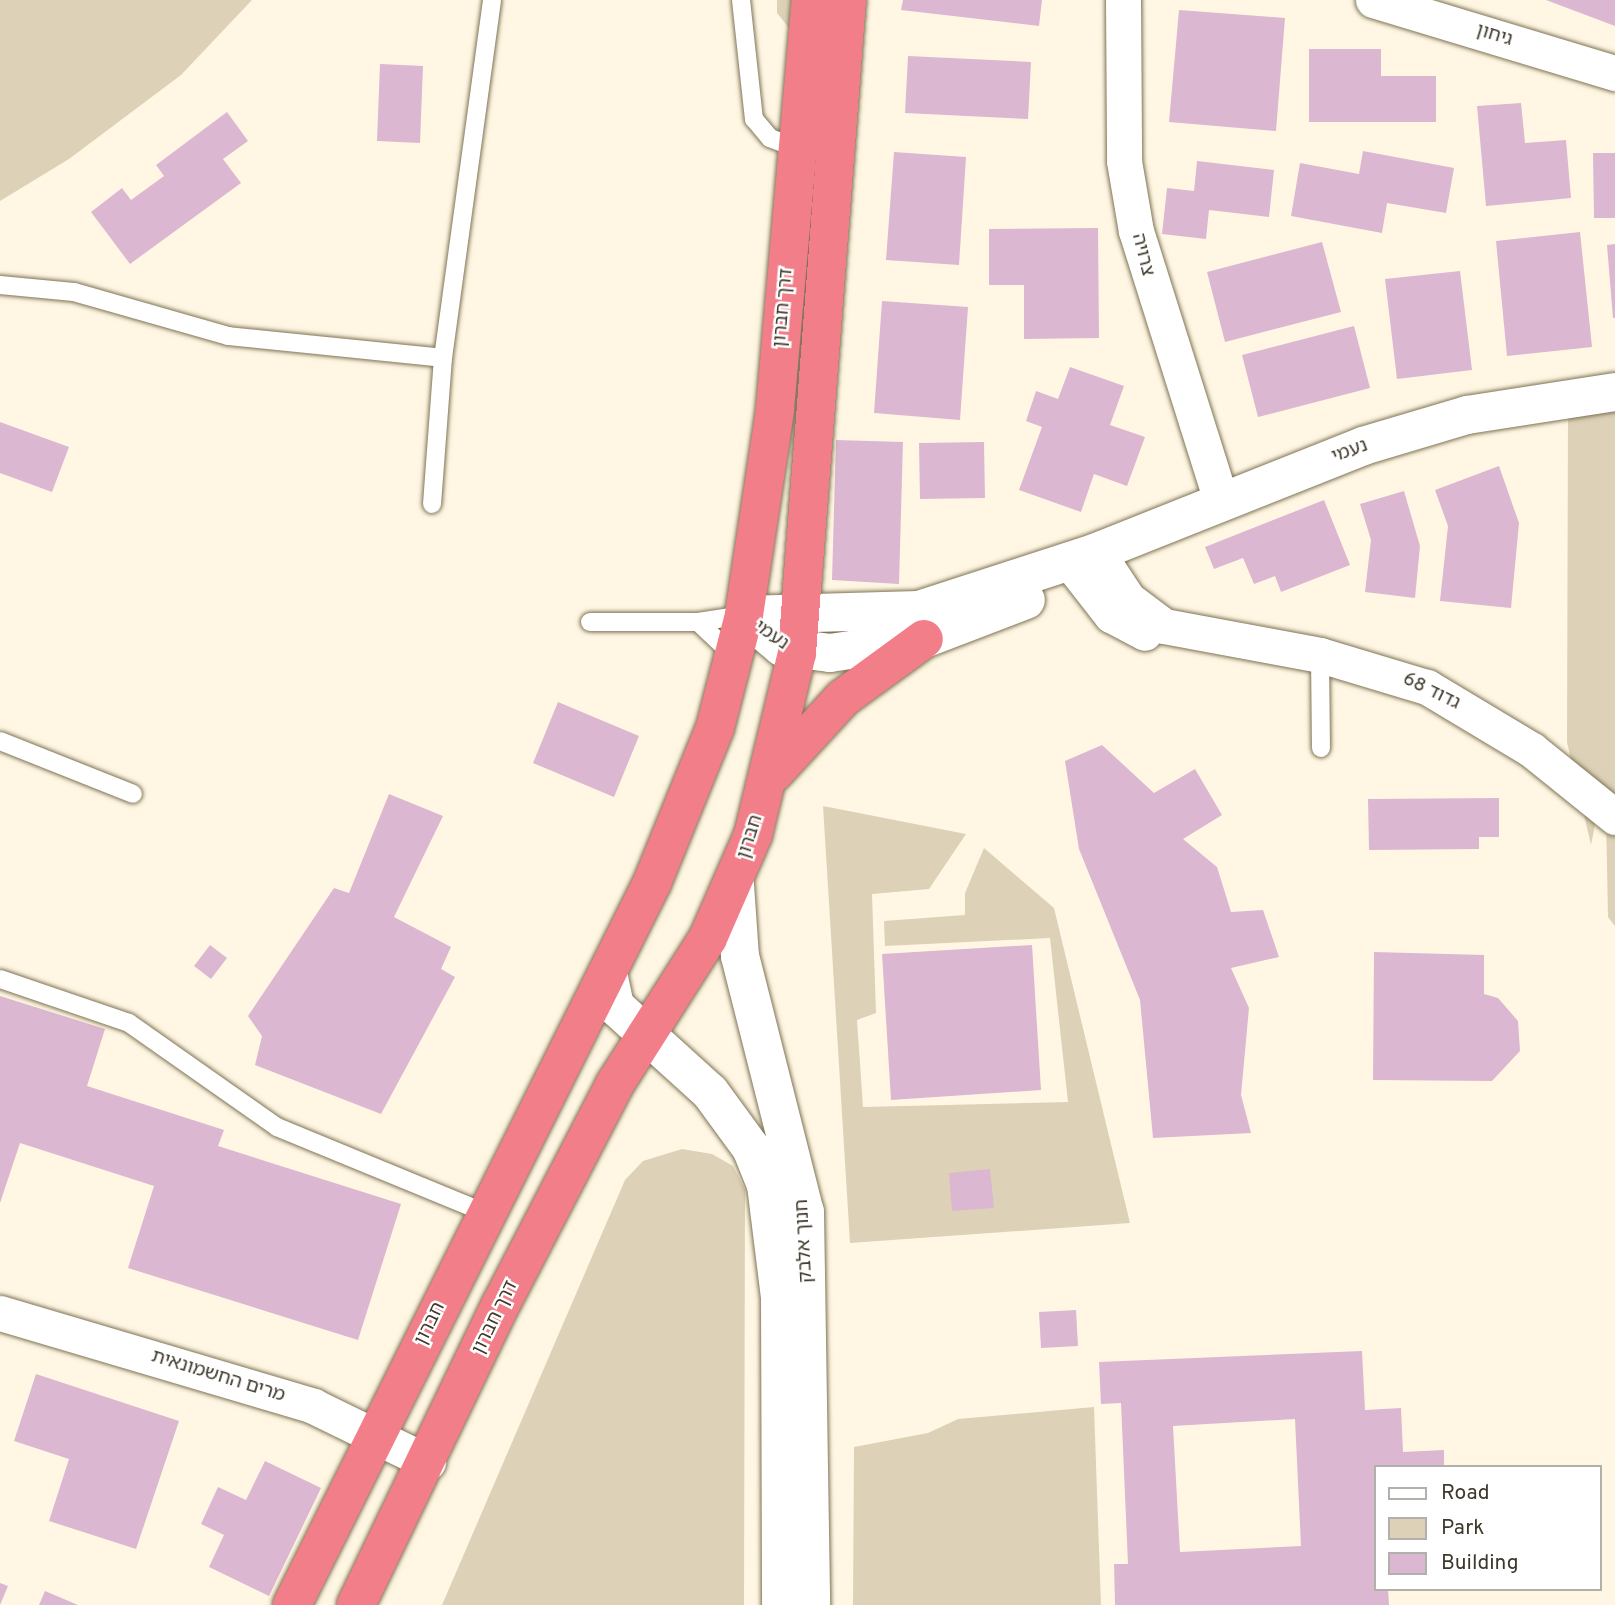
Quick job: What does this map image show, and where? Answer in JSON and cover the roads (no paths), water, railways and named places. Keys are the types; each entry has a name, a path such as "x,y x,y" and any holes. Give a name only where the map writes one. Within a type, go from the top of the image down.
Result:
{"highway":[{"name":"דרך חברון","path":"744,615 775,409 811,0"},
{"path":"799,635 847,0"},
{"path":"486,1213 608,973 674,834 735,660 744,615"},
{"name":"חברון","path":"645,1036 735,885 767,783 799,635"},
{"path":"767,783 843,698 924,639"},
{"name":"דרך חברון","path":"356,1605 428,1462 501,1304 645,1036"},
{"name":"חברון","path":"377,1436 486,1213"},
{"path":"292,1605 377,1436"}],"street":[{"name":"צרויה","path":"1123,0 1122,136 1136,231 1221,500"},
{"name":"גיחון","path":"1375,0 1615,73"},
{"name":"נעמי","path":"744,615 771,641 919,610 1080,561 1221,500 1363,446 1467,415 1615,392"},
{"name":"נעמי","path":"799,635 856,652 924,639 1021,602 1080,561"},
{"name":"גדוד 68","path":"1080,561 1164,626 1215,639 1320,655 1427,687 1532,750 1615,817"},
{"name":"חנוך אלבק","path":"735,885 740,956 805,1213 810,1605"},
{"name":"חנוך אלבק","path":"608,973 615,1006 724,1109 766,1185 778,1260 781,1605"},
{"name":"מרים החשמונאית","path":"0,1312 276,1394 377,1436 428,1462"}],"lane":[{"path":"432,504 443,358 492,0"},
{"path":"741,0 754,119 770,138 799,149"},
{"path":"0,285 74,292 228,336 443,358"},
{"path":"590,622 698,622 744,615"},
{"path":"698,622 720,636 735,660"},
{"path":"1320,655 1321,748"},
{"path":"0,741 133,794"},
{"path":"0,979 129,1023 277,1127 486,1213"}]}
